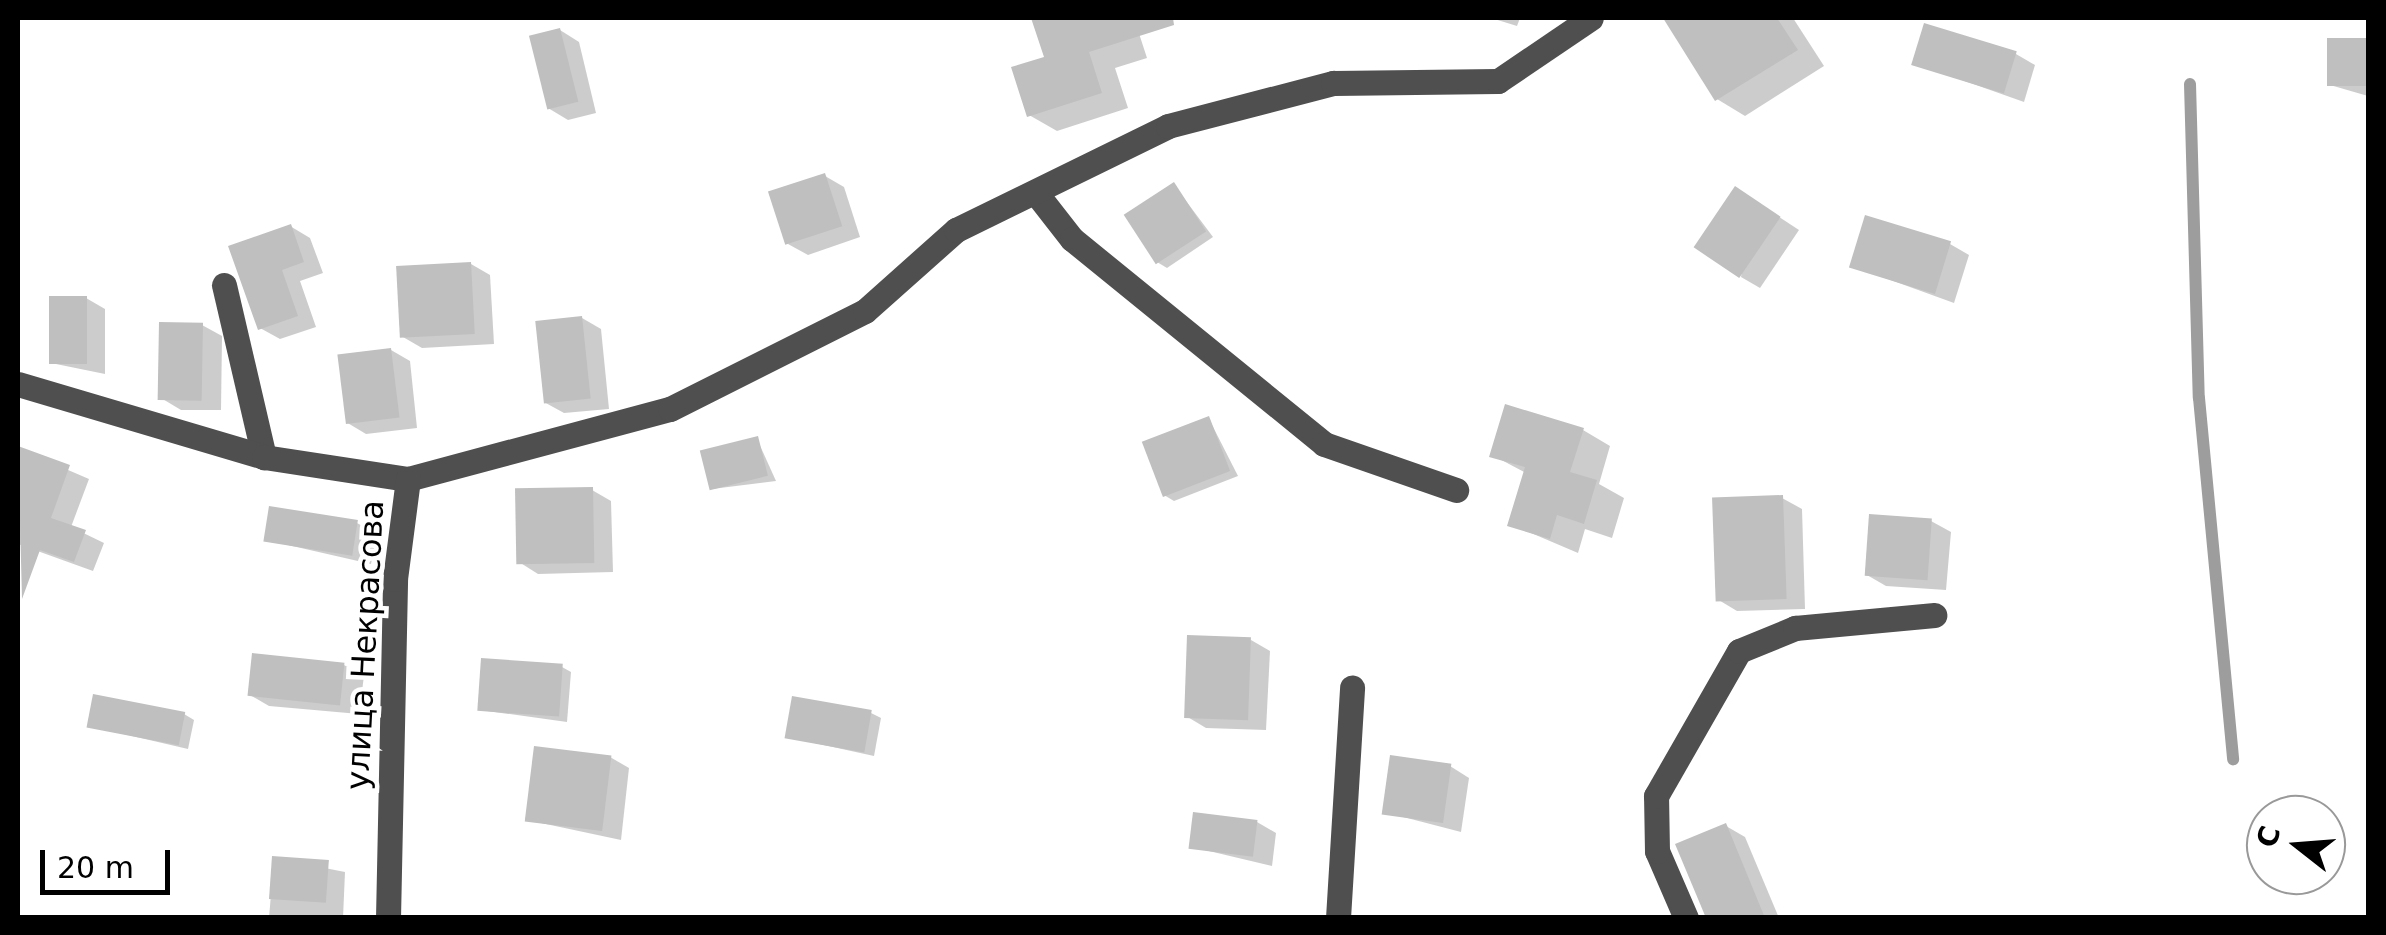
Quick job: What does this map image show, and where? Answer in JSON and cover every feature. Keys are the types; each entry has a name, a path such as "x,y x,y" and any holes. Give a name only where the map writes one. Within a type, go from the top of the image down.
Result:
{"street":[{"path":"408,479 670,408 865,311 956,230 1168,126 1333,83 1498,81 1591,18"},
{"path":"1036,193 1072,239 1324,444 1456,490"},
{"path":"224,285 264,457"},
{"name":"улица Некрасова","path":"18,384 264,457 408,479 395,578 388,918"},
{"path":"1686,918 1657,851 1656,796 1739,652 1795,628 1934,615"},
{"path":"1338,918 1352,687"}],"building":[{"path":"1031,18 1173,18 1174,25 1089,52 1102,93 1027,117 1011,67 1044,57"},
{"path":"1663,18 1777,18 1798,50 1715,101"},
{"path":"1924,23 2017,51 2004,93 1911,65"},
{"path":"560,28 578,102 547,109 529,36"},
{"path":"2327,38 2368,38 2368,86 2327,86"},
{"path":"825,173 842,226 785,245 768,192"},
{"path":"1174,182 1206,231 1156,264 1124,215"},
{"path":"1735,186 1781,217 1739,278 1694,247"},
{"path":"1865,215 1951,241 1935,294 1849,268"},
{"path":"291,224 304,262 282,270 298,316 258,330 228,246"},
{"path":"471,262 475,334 400,338 396,266"},
{"path":"49,296 87,296 87,364 49,364"},
{"path":"582,316 591,399 544,403 535,321"},
{"path":"159,322 203,323 202,401 158,400"},
{"path":"391,348 400,417 346,424 337,355"},
{"path":"1505,404 1584,428 1570,472 1597,480 1584,524 1557,515 1550,539 1507,526 1525,467 1489,457"},
{"path":"1209,416 1230,471 1163,497 1142,442"},
{"path":"758,436 768,476 710,490 700,451"},
{"path":"18,446 70,465 51,518 86,530 74,562 40,550 22,599"},
{"path":"593,487 594,563 516,564 515,488"},
{"path":"1783,495 1787,599 1716,601 1712,497"},
{"path":"269,506 358,520 352,556 263,542"},
{"path":"1869,514 1932,518 1928,580 1865,576"},
{"path":"1187,635 1251,637 1248,720 1184,718"},
{"path":"252,653 344,663 340,705 248,696"},
{"path":"481,658 563,664 559,717 477,711"},
{"path":"93,694 185,712 179,745 87,727"},
{"path":"792,696 872,710 864,752 785,738"},
{"path":"534,746 611,756 602,831 525,821"},
{"path":"1390,755 1451,764 1443,823 1382,814"},
{"path":"1193,812 1258,820 1253,857 1188,849"},
{"path":"1726,823 1765,918 1706,918 1675,844"},
{"path":"272,856 329,860 326,903 269,899"}],"waterway":[{"path":"2190,84 2199,398 2233,759"}]}
